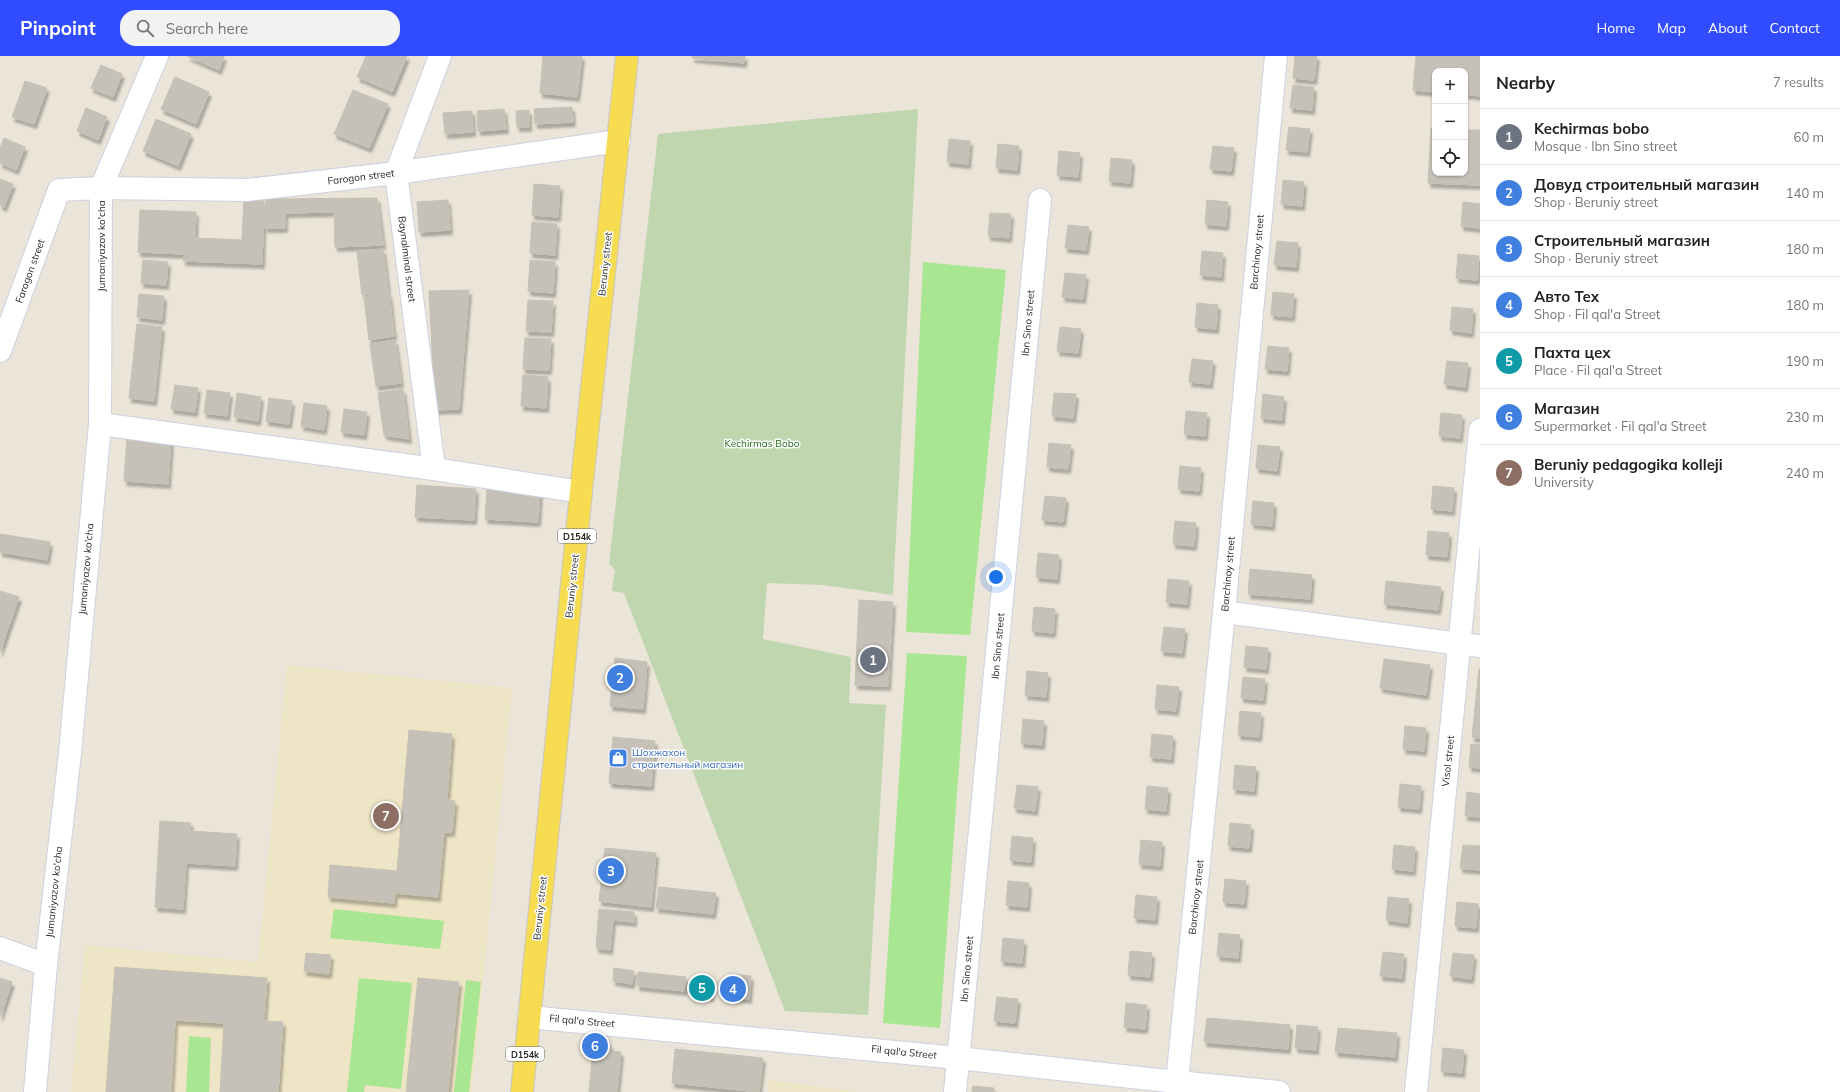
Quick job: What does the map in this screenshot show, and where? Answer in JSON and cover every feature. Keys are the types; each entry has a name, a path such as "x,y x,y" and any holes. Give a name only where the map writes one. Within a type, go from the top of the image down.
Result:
{"main road":[{"name":"Beruniy street","path":"522,1092 581,492 628,56"}],"street":[{"name":"Jumaniyazov ko'cha","path":"35,1092 46,965 70,745 100,424 101,188 157,56"},
{"name":"Baynalminal street","path":"434,469 396,173 440,56"},
{"name":"Barchinoy street","path":"1176,1087 1224,612 1276,56"},
{"name":"Farogon street","path":"0,351 60,190 101,188 247,190 396,173 618,141"},
{"name":"Ibn Sino street","path":"955,1092 1040,200"},
{"path":"100,424 434,469 581,492"},
{"name":"Visol street","path":"1416,1092 1470,645 1480,430"},
{"path":"1224,612 1470,645"},
{"path":"0,948 46,965"},
{"name":"Fil qal'a Street","path":"529,1017 958,1058 1176,1087 1279,1092"}],"shaded area":[{"path":"287,665 512,688 472,1092 71,1092 85,945 258,962"},
{"path":"769,1080 860,1092 768,1092"}],"green space":[{"name":"Kechirmas Bobo","path":"918,109 893,595 823,585 767,583 763,639 851,657 849,703 886,705 868,1015 785,1011 624,593 612,591 615,570 609,564 658,134"},
{"path":"923,262 1006,270 970,635 906,632"},
{"path":"907,653 967,656 940,1028 883,1023"},
{"path":"334,909 444,921 440,949 330,938"},
{"path":"359,978 412,983 401,1089 365,1085 364,1092 347,1092"},
{"path":"466,980 481,982 469,1092 454,1092"},
{"path":"189,1036 211,1038 209,1092 186,1092"}],"building":[{"path":"187,56 224,56 219,70"},
{"path":"366,56 407,56 392,92 357,77"},
{"path":"543,56 582,56 577,97 540,93"},
{"path":"692,56 745,56 744,63 692,58"},
{"path":"1295,56 1317,56 1314,80 1293,78"},
{"path":"1416,56 1480,56 1480,96 1468,94 1468,68 1432,68 1432,92 1413,90"},
{"path":"101,65 122,74 113,97 91,88"},
{"path":"175,77 209,92 196,124 161,109"},
{"path":"25,81 47,88 34,124 12,117"},
{"path":"1293,85 1314,87 1312,110 1290,108"},
{"path":"353,90 388,104 369,148 334,134"},
{"path":"572,107 573,122 535,124 534,109"},
{"path":"86,108 107,117 98,140 77,131"},
{"path":"504,109 506,129 478,131 477,111"},
{"path":"529,110 529,127 517,127 516,111"},
{"path":"472,111 473,132 445,134 443,113"},
{"path":"156,119 191,134 178,166 143,151"},
{"path":"1289,127 1310,129 1307,152 1286,150"},
{"path":"1431,128 1432,176 1468,176 1468,130 1480,130 1480,185 1428,183"},
{"path":"4,138 25,147 16,170 0,163 0,148"},
{"path":"949,139 970,141 968,164 947,162"},
{"path":"998,144 1019,146 1017,170 996,168"},
{"path":"1213,146 1234,148 1231,171 1210,169"},
{"path":"1059,151 1080,153 1078,177 1057,175"},
{"path":"1111,158 1132,160 1130,183 1109,181"},
{"path":"0,179 13,184 4,207 0,205"},
{"path":"1283,180 1304,182 1302,206 1281,204"},
{"path":"534,184 560,186 558,217 532,215"},
{"path":"377,198 383,245 335,247 334,212 285,213 285,228 265,228 266,199"},
{"path":"244,199 264,200 262,264 183,261 184,254 138,252 140,210 196,212 195,238 242,240"},
{"path":"448,200 450,230 419,232 417,202"},
{"path":"1207,200 1228,202 1226,226 1205,224"},
{"path":"1463,202 1480,204 1480,228 1461,226"},
{"path":"990,213 1011,214 1009,238 988,236"},
{"path":"532,222 557,224 555,255 530,253"},
{"path":"1068,225 1089,227 1086,250 1065,248"},
{"path":"1277,241 1298,243 1296,267 1274,265"},
{"path":"383,249 388,292 362,295 357,252"},
{"path":"1202,251 1223,253 1221,277 1200,275"},
{"path":"1458,254 1479,256 1477,280 1456,278"},
{"path":"143,260 168,262 166,285 141,283"},
{"path":"530,260 555,262 553,293 528,291"},
{"path":"1065,273 1086,275 1083,299 1062,297"},
{"path":"469,290 459,409 435,410 429,291"},
{"path":"1273,292 1294,294 1292,317 1271,315"},
{"path":"389,293 394,336 369,340 364,297"},
{"path":"139,294 164,296 162,320 137,317"},
{"path":"528,300 553,301 551,332 526,331"},
{"path":"1197,303 1218,305 1216,329 1195,327"},
{"path":"1452,307 1473,309 1471,333 1450,330"},
{"path":"137,324 162,327 154,401 129,398"},
{"path":"1060,327 1081,329 1078,353 1057,351"},
{"path":"525,338 551,339 549,370 523,369"},
{"path":"395,340 401,383 376,386 370,344"},
{"path":"1268,346 1289,348 1287,371 1265,369"},
{"path":"1192,359 1213,361 1210,384 1189,382"},
{"path":"1447,361 1468,363 1465,387 1444,384"},
{"path":"523,375 548,377 546,408 521,406"},
{"path":"175,385 198,388 195,412 171,409"},
{"path":"403,389 409,439 384,435 378,393"},
{"path":"207,390 230,393 227,416 204,413"},
{"path":"237,393 261,397 258,421 234,417"},
{"path":"1054,393 1076,394 1073,418 1052,416"},
{"path":"1263,394 1284,397 1282,420 1261,418"},
{"path":"269,398 292,401 289,424 266,421"},
{"path":"304,403 327,406 324,430 301,426"},
{"path":"344,409 367,412 364,435 341,432"},
{"path":"1186,411 1207,413 1205,436 1184,434"},
{"path":"1441,413 1462,415 1460,438 1439,436"},
{"path":"127,436 171,439 168,484 124,481"},
{"path":"1049,443 1071,445 1068,469 1047,467"},
{"path":"1258,445 1280,447 1277,471 1256,468"},
{"path":"1180,466 1201,468 1199,491 1178,489"},
{"path":"417,485 476,489 474,520 415,517"},
{"path":"1433,486 1454,488 1452,511 1431,509"},
{"path":"487,489 540,492 538,522 485,519"},
{"path":"1045,496 1066,498 1063,522 1042,520"},
{"path":"1253,501 1274,503 1272,526 1251,524"},
{"path":"1175,521 1196,523 1194,546 1173,544"},
{"path":"1428,531 1449,533 1447,557 1426,555"},
{"path":"0,534 50,542 47,560 0,552"},
{"path":"1038,553 1059,555 1057,579 1036,577"},
{"path":"1250,569 1312,575 1310,599 1248,594"},
{"path":"1168,579 1189,581 1187,604 1166,602"},
{"path":"1386,581 1441,587 1438,610 1384,604"},
{"path":"0,591 19,597 0,652"},
{"path":"859,600 893,602 888,686 855,685"},
{"path":"1034,607 1055,609 1053,633 1032,631"},
{"path":"1164,627 1185,629 1182,653 1161,651"},
{"path":"1246,646 1268,648 1266,669 1244,667"},
{"path":"615,658 647,662 643,709 610,706"},
{"path":"1384,659 1430,665 1426,695 1380,688"},
{"path":"1480,669 1480,738 1472,737"},
{"path":"1027,671 1048,673 1046,697 1025,695"},
{"path":"1243,677 1265,679 1263,700 1241,698"},
{"path":"1157,685 1179,687 1176,711 1155,709"},
{"path":"1240,711 1261,713 1259,737 1238,735"},
{"path":"1023,719 1044,721 1042,745 1021,743"},
{"path":"1405,726 1426,728 1424,751 1403,749"},
{"path":"409,730 452,734 447,800 455,801 452,832 444,832 438,897 395,893 394,903 328,897 330,865 397,871"},
{"path":"1152,734 1173,736 1171,759 1150,757"},
{"path":"613,737 655,741 651,786 609,783"},
{"path":"1471,744 1480,745 1480,768 1469,767"},
{"path":"1235,765 1256,767 1254,791 1233,789"},
{"path":"1400,784 1421,786 1419,809 1398,807"},
{"path":"1017,785 1038,787 1035,811 1014,808"},
{"path":"1147,786 1168,788 1166,811 1145,809"},
{"path":"1467,792 1480,794 1480,817 1465,816"},
{"path":"160,821 191,823 190,831 237,834 235,866 186,863 183,909 155,907"},
{"path":"1230,823 1251,825 1249,848 1228,846"},
{"path":"1012,836 1033,838 1031,862 1010,860"},
{"path":"1141,840 1162,842 1160,866 1139,864"},
{"path":"1394,845 1415,847 1413,871 1392,869"},
{"path":"1463,845 1480,846 1480,870 1460,868"},
{"path":"605,848 656,853 651,907 599,901"},
{"path":"1225,879 1246,881 1244,904 1223,902"},
{"path":"1008,881 1029,883 1027,907 1006,905"},
{"path":"659,887 716,893 713,914 656,908"},
{"path":"1136,895 1157,897 1155,920 1134,918"},
{"path":"1388,897 1409,899 1407,923 1386,920"},
{"path":"1457,902 1478,904 1476,928 1455,926"},
{"path":"599,909 634,912 634,922 613,920 610,950 596,948"},
{"path":"1219,933 1240,935 1238,958 1217,956"},
{"path":"1003,938 1024,940 1022,963 1001,961"},
{"path":"1130,951 1152,953 1150,977 1128,975"},
{"path":"1383,952 1404,954 1402,978 1380,976"},
{"path":"306,953 331,955 329,974 304,971"},
{"path":"1453,953 1474,955 1471,979 1450,976"},
{"path":"115,967 267,978 264,1021 283,1022 278,1092 220,1092 224,1023 175,1020 171,1092 106,1092"},
{"path":"614,968 634,971 632,984 613,981"},
{"path":"638,972 686,977 684,991 637,986"},
{"path":"730,974 751,976 749,999 728,997"},
{"path":"0,978 12,982 0,1017"},
{"path":"418,978 459,982 448,1092 406,1092"},
{"path":"693,979 712,980 711,997 691,995"},
{"path":"997,997 1018,999 1015,1023 994,1021"},
{"path":"1126,1003 1147,1005 1145,1029 1124,1027"},
{"path":"1207,1018 1290,1025 1288,1049 1204,1042"},
{"path":"1297,1025 1318,1027 1316,1050 1295,1048"},
{"path":"1338,1028 1397,1033 1395,1057 1335,1052"},
{"path":"594,1043 601,1044 600,1050 593,1049"},
{"path":"604,1044 611,1045 611,1051 604,1050"},
{"path":"1443,1048 1464,1050 1462,1073 1441,1071"},
{"path":"593,1049 621,1052 617,1092 589,1092"},
{"path":"675,1049 763,1058 759,1092 672,1083"},
{"path":"973,1086 994,1088 993,1092 972,1092"}],"place":[{"name":"Kechirmas bobo","path":"873,660"},
{"name":"Довуд строительный магазин","path":"620,678"},
{"name":"Шохжахон строительный магазин","path":"618,758"},
{"name":"Beruniy pedagogika kolleji","path":"386,816"},
{"name":"Строительный магазин","path":"611,871"},
{"name":"Пахта цех","path":"702,988"},
{"name":"Авто Тех","path":"733,989"},
{"name":"Магазин","path":"595,1046"}]}
